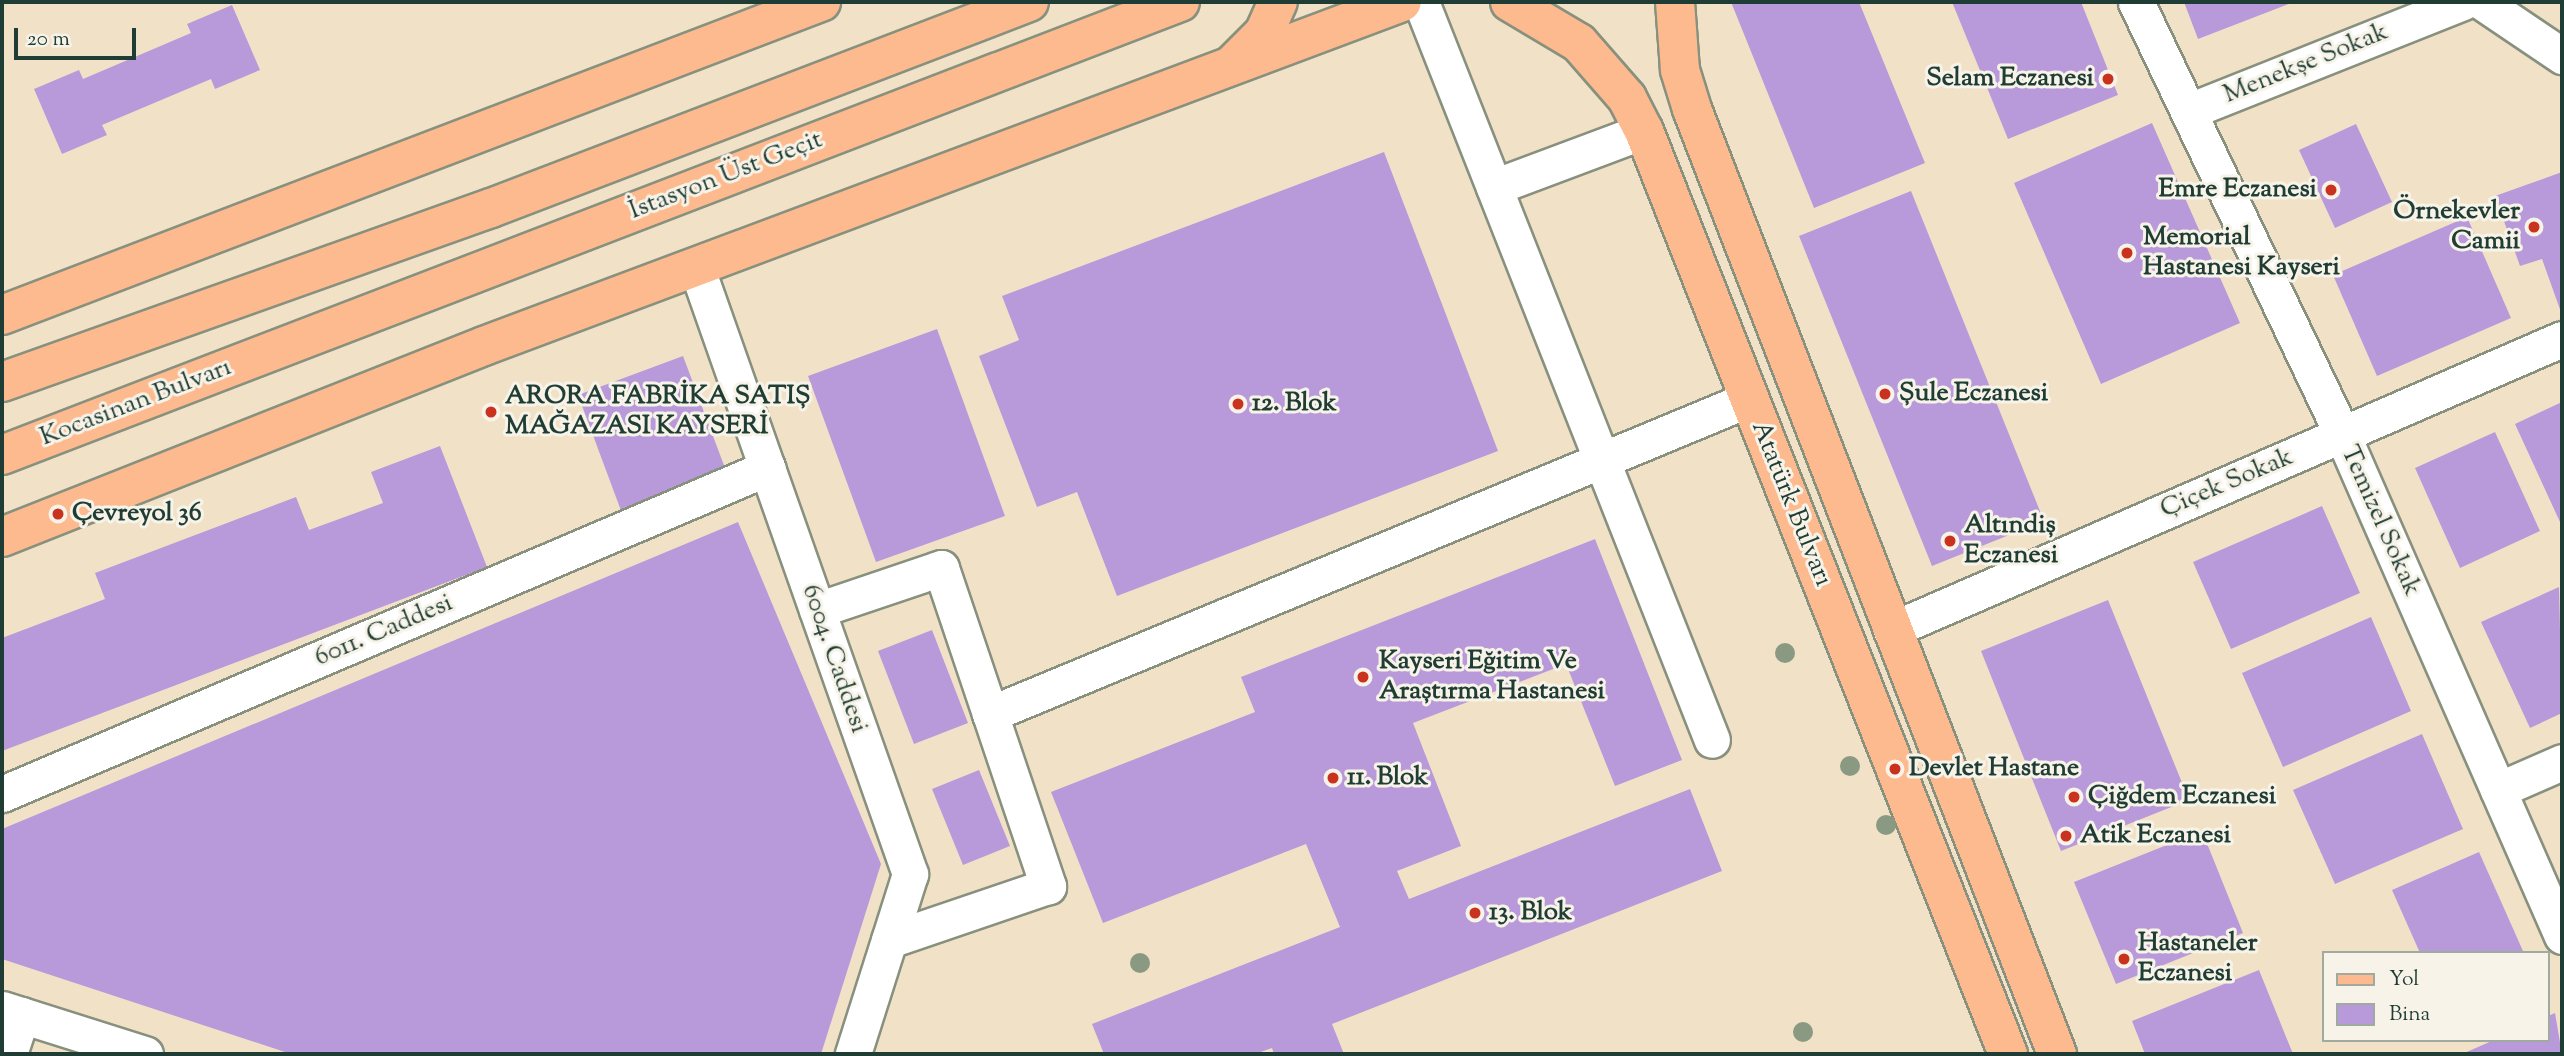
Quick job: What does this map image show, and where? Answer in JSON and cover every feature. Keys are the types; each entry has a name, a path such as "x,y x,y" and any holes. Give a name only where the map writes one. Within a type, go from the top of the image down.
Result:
{"main road":[{"path":"2,315 821,2"},
{"name":"İstasyon Üst Geçit","path":"2,382 243,296 1030,2"},
{"name":"İstasyon Üst Geçit","path":"271,351 1180,2"},
{"path":"1227,68 1264,33 1278,2"},
{"path":"2,537 696,266 1402,2"},
{"name":"Atatürk Bulvarı","path":"1510,2 1579,43 1627,98 1644,131 2008,1054"},
{"name":"Atatürk Bulvarı","path":"1675,2 1680,70 1692,109 2057,1054"},
{"name":"Kocasinan Bulvarı","path":"2,455 271,351"}],"street":[{"path":"1421,2 1712,740"},
{"name":"Temizel Sokak","path":"2136,2 2342,434 2562,936"},
{"name":"Menekşe Sokak","path":"2189,111 2463,2"},
{"path":"2482,2 2562,56"},
{"path":"1494,187 1644,131"},
{"name":"6004. Caddesi","path":"696,266 910,874 853,1054"},
{"name":"Çiçek Sokak","path":"1891,630 2562,339"},
{"path":"990,714 1749,398"},
{"name":"6011. Caddesi","path":"2,794 767,468"},
{"path":"817,610 941,568 1048,886 889,940"},
{"path":"2498,790 2562,762"},
{"path":"9,1054 12,1012 145,1054"}],"building":[{"path":"1731,2 1859,2 1925,163 1814,208"},
{"path":"1952,2 2081,2 2118,95 2008,139"},
{"path":"2184,2 2294,2 2198,39"},
{"path":"232,5 260,70 215,89 211,79 102,125 107,135 62,154 34,89 79,70 83,79 191,33 187,24"},
{"name":"Memorial Hastanesi Kayseri","path":"2152,123 2240,323 2101,384 2014,183"},
{"path":"2356,124 2392,202 2335,228 2299,150"},
{"name":"12. Blok","path":"1384,152 1498,451 1117,596 1077,492 1037,507 979,356 1019,340 1002,296"},
{"name":"Örnekevler Camii","path":"2562,172 2562,315 2542,259 2520,266 2495,196"},
{"path":"1911,191 2044,521 1932,566 1799,236"},
{"path":"2467,217 2511,318 2377,376 2333,275"},
{"path":"937,329 1005,516 876,562 808,376"},
{"path":"683,356 728,476 623,516 578,395"},
{"path":"2562,402 2562,521 2560,522 2515,424"},
{"path":"2495,432 2540,531 2460,568 2415,468"},
{"path":"440,446 487,567 2,751 2,638 105,599 95,573 296,497 309,530 383,503 371,472"},
{"path":"2322,506 2360,593 2231,649 2193,562"},
{"path":"738,522 881,864 821,1054 291,1054 2,959 2,829"},
{"path":"1595,539 1682,760 1615,786 1566,664 1413,723 1461,846 1397,871 1409,899 1690,789 1722,871 1332,1024 1344,1054 1274,1054 1272,1048 1255,1054 1104,1054 1092,1024 1340,927 1306,844 1103,923 1051,792 1255,712 1241,677"},
{"path":"2559,587 2562,713 2530,728 2481,622"},
{"path":"2108,600 2189,800 2061,851 1981,651"},
{"path":"2371,617 2411,711 2283,767 2242,673"},
{"path":"932,630 968,723 914,744 878,651"},
{"path":"2422,734 2463,829 2335,884 2293,790"},
{"path":"979,770 1010,846 963,865 932,789"},
{"path":"2202,831 2243,933 2116,984 2074,882"},
{"path":"2479,852 2523,951 2419,951 2392,890"},
{"path":"2259,970 2293,1054 2145,1054 2132,1021"},
{"path":"2555,1013 2562,1054 2462,1054 2489,1042 2550,1042 2550,1015"}],"place":[{"name":"Selam Eczanesi","path":"2108,79"},
{"name":"Emre Eczanesi","path":"2331,190"},
{"name":"Örnekevler Camii","path":"2534,227"},
{"name":"Memorial Hastanesi Kayseri","path":"2127,253"},
{"name":"Şule Eczanesi","path":"1885,394"},
{"name":"12. Blok","path":"1238,404"},
{"name":"ARORA FABRİKA SATIŞ MAĞAZASI KAYSERİ","path":"491,412"},
{"name":"Çevreyol 36","path":"58,514"},
{"name":"Altındiş Eczanesi","path":"1950,541"},
{"name":"Kayseri Eğitim Ve Araştırma Hastanesi","path":"1363,677"},
{"name":"Devlet Hastane","path":"1895,769"},
{"name":"11. Blok","path":"1333,778"},
{"name":"Çiğdem Eczanesi","path":"2074,797"},
{"name":"Atik Eczanesi","path":"2066,836"},
{"name":"13. Blok","path":"1475,913"},
{"name":"Hastaneler Eczanesi","path":"2124,959"}]}
